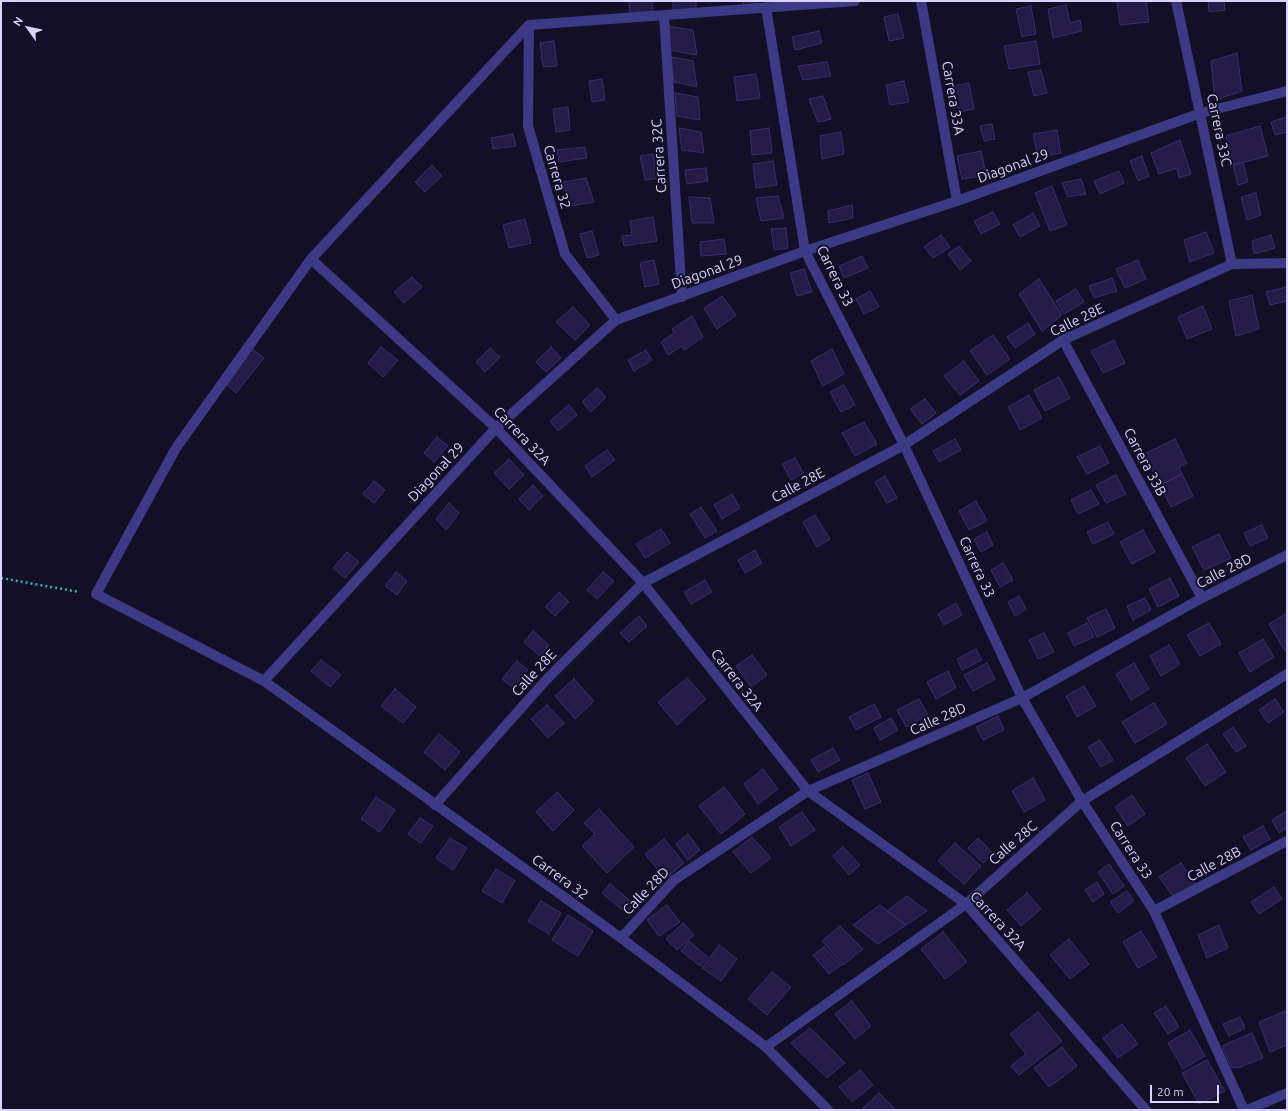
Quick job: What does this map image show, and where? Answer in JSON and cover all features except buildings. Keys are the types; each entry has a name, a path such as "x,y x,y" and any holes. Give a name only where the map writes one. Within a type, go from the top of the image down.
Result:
{"street":[{"path":"96,594 176,448 311,259 529,25 855,1"},
{"name":"Carrera 33A","path":"921,1 957,201"},
{"name":"Carrera 33C","path":"1176,1 1232,264"},
{"name":"Carrera 33","path":"766,7 805,251 904,445 1022,698 1082,801 1154,911 1244,1110"},
{"name":"Carrera 32C","path":"664,15 682,296"},
{"name":"Carrera 32","path":"529,25 528,126 565,254 616,320"},
{"name":"Diagonal 29","path":"264,681 496,428 616,320 805,251 957,201 1201,113 1287,91"},
{"name":"Carrera 32A","path":"311,259 496,428 643,583 808,791 966,904 1146,1110"},
{"path":"1232,264 1287,263"},
{"name":"Calle 28E","path":"435,805 546,680 643,583 904,445 1063,340 1232,264"},
{"name":"Carrera 33B","path":"1063,340 1202,598"},
{"name":"Calle 28D","path":"621,938 674,880 808,791 1022,698 1202,598 1287,555"},
{"name":"Carrera 32","path":"96,594 264,681 621,938 766,1047 828,1110"},
{"name":"Calle 28C","path":"766,1047 966,904 1082,801 1287,674"},
{"name":"Calle 28B","path":"1154,911 1287,841"},
{"path":"1247,1110 1287,1094"}],"path":[{"path":"1,578 96,594"}]}
